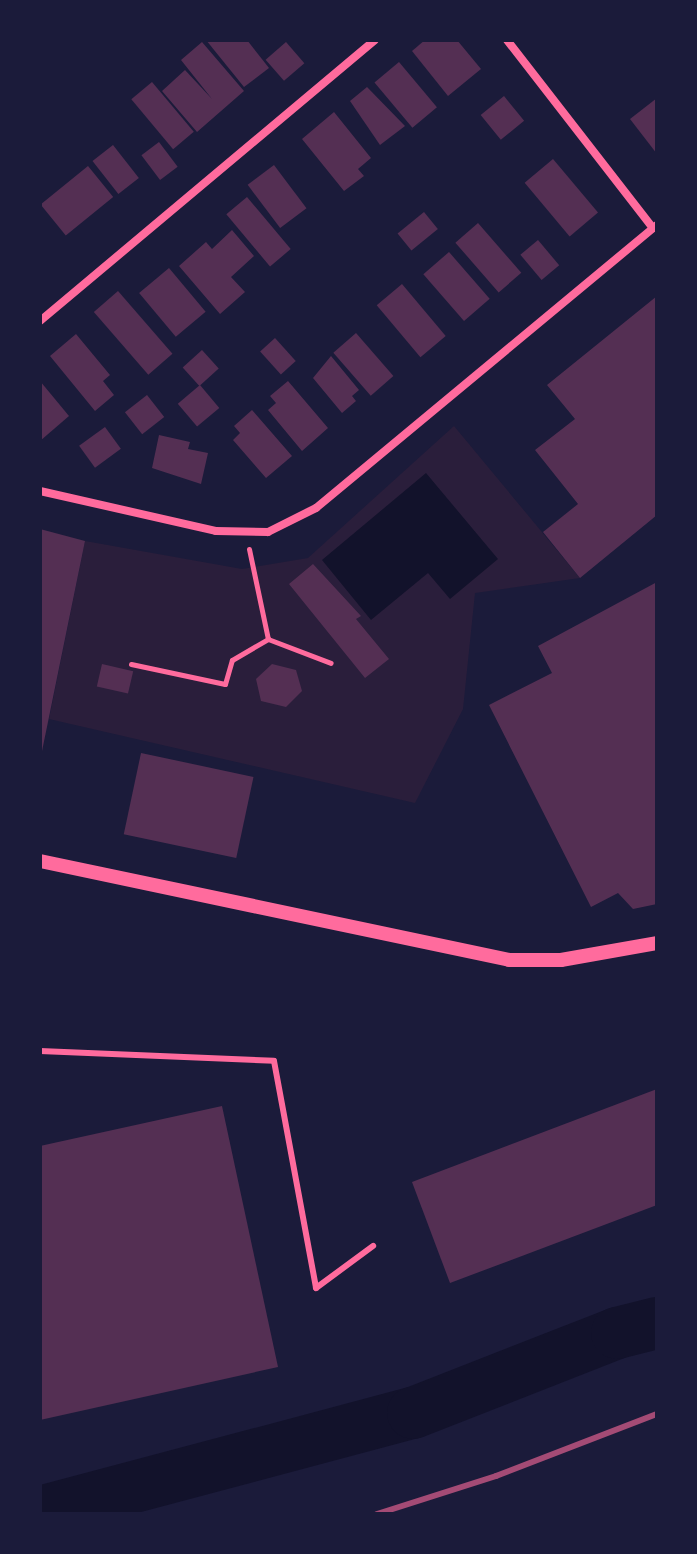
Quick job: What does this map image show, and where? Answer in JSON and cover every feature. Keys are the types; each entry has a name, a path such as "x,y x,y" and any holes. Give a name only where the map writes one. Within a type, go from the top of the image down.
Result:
{"street":[{"path":"40,321 375,40"},
{"path":"40,491 216,531 268,532 316,508 655,227 507,40"},
{"path":"40,861 509,960 561,960 657,943"}],"lane":[{"path":"40,1051 274,1061 316,1288 373,1246"}],"path":[{"path":"248,532 268,639"},
{"path":"268,639 331,663"},
{"path":"131,664 225,684 232,660 268,639"}],"shaded area":[{"path":"454,426 580,578 475,593 463,709 415,803 49,719 85,541 242,569 308,558"},
{"path":"426,473 498,559 450,599 428,573 371,620 322,560"}],"building":[{"path":"206,40 247,40 269,68 244,87"},
{"path":"425,40 457,40 481,69 448,96 412,51"},
{"path":"202,42 244,91 197,132 162,91 185,70 212,99 181,60"},
{"path":"286,42 304,63 284,81 266,60"},
{"path":"399,62 437,107 412,128 374,83"},
{"path":"152,82 194,132 173,149 131,99"},
{"path":"367,87 405,126 380,145 350,101"},
{"path":"504,96 524,121 501,140 481,115"},
{"path":"657,98 657,154 630,119"},
{"path":"334,112 371,158 358,169 364,176 344,191 302,139"},
{"path":"159,142 178,167 160,180 141,155"},
{"path":"113,145 139,178 118,194 93,161"},
{"path":"553,159 598,213 570,236 525,183"},
{"path":"274,165 306,208 280,228 248,185"},
{"path":"88,166 113,197 66,235 41,204"},
{"path":"247,197 291,249 270,266 226,214"},
{"path":"424,212 438,229 411,250 398,233"},
{"path":"478,223 521,273 499,292 455,243"},
{"path":"232,230 254,256 231,277 245,292 220,314 179,266 206,242 212,249"},
{"path":"538,240 559,265 542,280 520,255"},
{"path":"449,252 490,299 464,321 423,274"},
{"path":"169,268 206,312 176,337 139,293"},
{"path":"402,284 446,336 420,357 377,305"},
{"path":"118,291 172,354 148,375 94,312"},
{"path":"657,296 657,515 580,578 543,532 578,504 535,450 575,419 547,385"},
{"path":"356,333 393,376 371,396 333,353"},
{"path":"76,334 110,375 103,381 114,395 95,411 50,356"},
{"path":"275,338 296,361 281,374 260,351"},
{"path":"202,350 219,369 199,386 183,367"},
{"path":"331,356 359,390 352,396 356,401 342,413 313,378"},
{"path":"40,381 69,416 40,441"},
{"path":"288,381 328,428 302,451 268,410 276,403 270,396"},
{"path":"200,385 219,408 197,427 178,404"},
{"path":"147,395 164,417 142,434 125,412"},
{"path":"252,410 292,456 266,478 233,440 240,433 234,426"},
{"path":"105,427 121,449 95,468 79,446"},
{"path":"159,435 190,442 188,449 208,453 201,484 152,468"},
{"path":"40,529 85,541 41,756 40,755"},
{"path":"313,564 361,616 356,619 389,659 365,678 289,584"},
{"path":"657,582 657,904 633,909 618,893 591,907 489,705 552,673 538,646"},
{"path":"102,664 133,671 128,694 97,686"},
{"path":"272,664 296,670 302,691 286,707 261,701 256,679"},
{"path":"141,753 253,777 236,858 124,834"},
{"path":"657,1089 657,1205 450,1283 412,1182"},
{"path":"222,1106 278,1367 40,1420 40,1146"}],"waterway":[{"path":"40,1512 413,1413 617,1333 657,1323"}],"railway":[{"path":"377,1514 496,1476 657,1414"}]}
